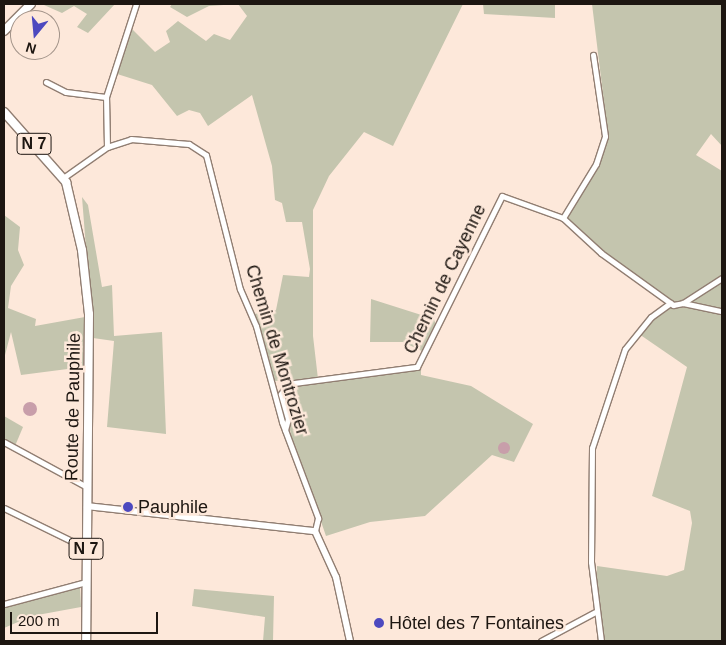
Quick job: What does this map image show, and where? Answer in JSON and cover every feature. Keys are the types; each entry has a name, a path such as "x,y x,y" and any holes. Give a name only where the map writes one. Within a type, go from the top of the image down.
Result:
{"main road":[{"path":"4,31 32,4"},
{"name":"N 7","path":"4,112 63,178"},
{"name":"Route de Pauphile","path":"63,178 76,207 88,293 86,641"}],"street":[{"path":"107,147 106,97 136,4"},
{"path":"563,218 596,164 605,136 593,55"},
{"path":"46,82 66,92 106,97"},
{"name":"Chemin de Montrozier","path":"63,178 107,147 131,139 181,143 206,155 240,289 256,326 286,430 318,518 315,531"},
{"name":"Chemin de Cayenne","path":"286,430 288,419 281,394 287,384 417,367 502,196 563,218 670,303"},
{"path":"682,304 722,278"},
{"path":"601,641 595,612 592,448 625,348 651,317 670,303 722,311"},
{"path":"4,442 87,487"},
{"path":"87,506 315,531 336,576 350,641"},
{"path":"4,508 86,548"},
{"path":"4,604 86,582"},
{"path":"541,641 595,612"}],"green space":[{"path":"115,4 88,33 77,27 87,14 74,6 62,13 60,10 44,5"},
{"path":"172,4 238,4 209,6 187,17 170,7"},
{"path":"238,4 463,4 393,146 364,132 329,176 313,210 313,336 318,379 274,381 254,314 276,310 283,275 309,277 310,269 302,222 286,222 282,203 275,200 272,166 252,95 208,126 200,113 189,110 177,116 152,85 114,73 132,29 155,52 170,42 166,31 178,21 206,41 214,34 230,40 247,16"},
{"path":"483,4 555,4 555,18 484,14"},
{"path":"592,4 722,4 722,146 711,134 696,155 722,171 722,276 681,301 672,301 602,250 568,218 608,135"},
{"path":"82,197 88,205 102,287 112,285 114,336 162,332 166,434 107,427 114,341 93,338"},
{"path":"4,215 20,227 18,250 24,265 11,286 8,308 36,319 35,326 85,317 83,367 21,375 11,332 4,359"},
{"path":"722,280 722,309 690,301"},
{"path":"371,299 434,319 436,326 424,352 403,342 370,342"},
{"path":"668,307 702,308 722,314 722,641 603,641 596,593 597,566 667,576 684,570 692,523 690,511 652,496 687,367 639,334"},
{"path":"421,369 421,375 471,386 533,424 514,462 492,455 425,516 370,522 326,536 291,435 283,392 293,385"},
{"path":"4,416 23,427 15,446 4,439"},
{"path":"80,587 81,607 32,616 4,628 4,606"},
{"path":"194,589 274,596 273,641 263,641 265,617 192,606"}],"shaded area":[{"path":"27,402 33,402 37,409 33,416 27,416 23,412 23,406"},
{"path":"502,442 506,442 510,448 506,454 502,454 498,450 498,446"}],"place":[{"name":"Pauphile","path":"128,507"},
{"name":"Hôtel des 7 Fontaines","path":"379,623"}]}
